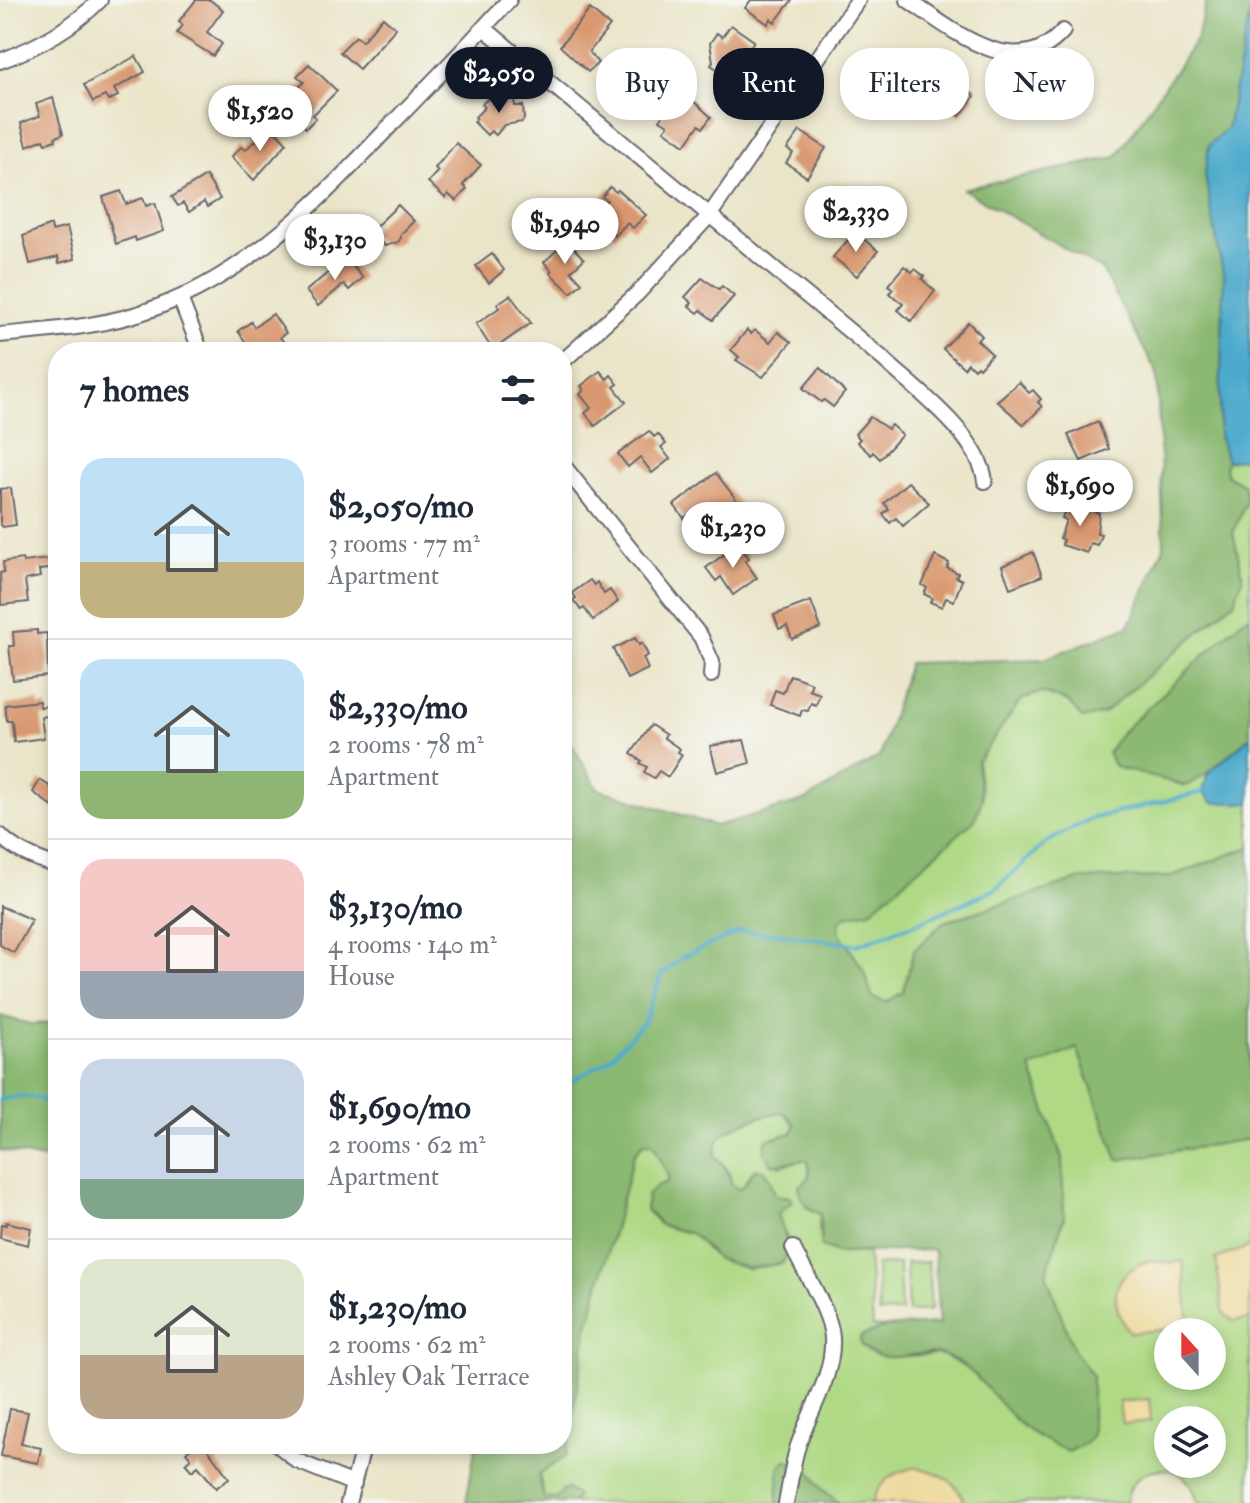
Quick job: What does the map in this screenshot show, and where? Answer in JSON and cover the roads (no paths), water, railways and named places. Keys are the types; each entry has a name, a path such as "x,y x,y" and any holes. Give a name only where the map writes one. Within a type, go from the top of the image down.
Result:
{"street":[{"path":"0,61 64,31 100,0"},
{"path":"0,335 109,322 180,298 221,277 273,242 332,187 509,0"},
{"path":"572,354 638,293 709,216 858,0"},
{"path":"908,0 967,40 995,50 1028,52 1054,40 1063,31"},
{"path":"484,28 882,358 936,408 969,444 979,459 985,481"},
{"path":"180,298 197,342"},
{"path":"572,476 701,637 712,662 711,675"},
{"path":"0,835 6,842 48,862"},
{"path":"786,1503 798,1448 830,1361 832,1338 828,1321 793,1248"},
{"path":"289,1454 297,1461 354,1484"},
{"path":"348,1503 362,1454"}],"water":[{"path":"1250,12 1250,458 1227,461 1219,435 1224,279 1205,175 1209,145 1227,129"},
{"path":"1250,737 1250,803 1213,803 1203,792 1208,773"}],"waterway":[{"path":"572,1081 608,1060 644,1022 662,974 683,957 740,931 856,945 994,890 1047,842 1090,819 1203,792"},
{"path":"0,1100 31,1097 48,1104"}]}
